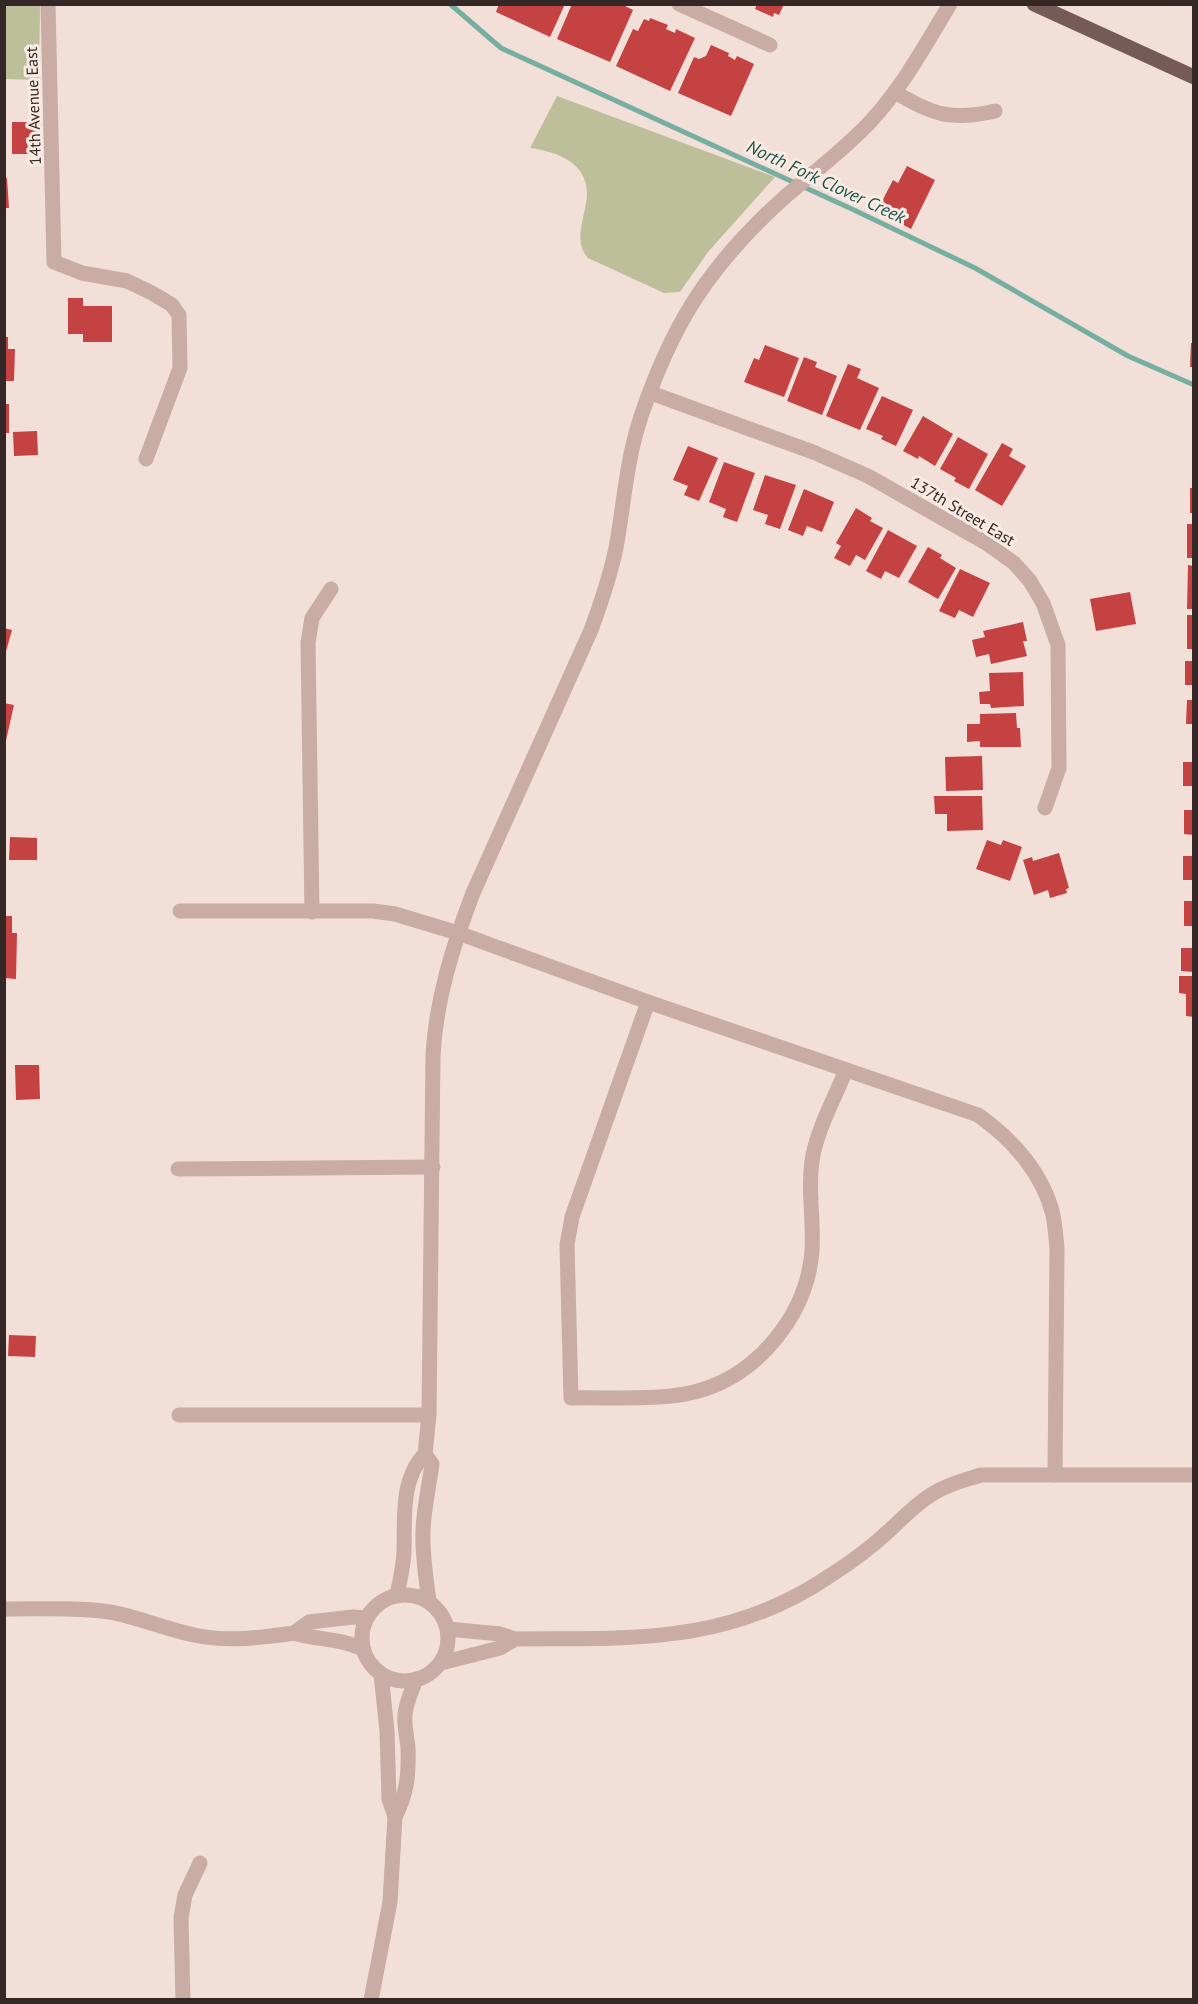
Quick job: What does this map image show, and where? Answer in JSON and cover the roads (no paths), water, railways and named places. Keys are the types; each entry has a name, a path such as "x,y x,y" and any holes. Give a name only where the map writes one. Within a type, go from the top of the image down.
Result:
{"main road":[{"path":"1034,4 1194,77"}],"street":[{"name":"14th Avenue East","path":"48,4 54,262 82,273 127,281 172,305 179,315 180,368 146,459"},
{"path":"679,4 770,45"},
{"path":"397,1595 404,1556 405,1500 416,1463 425,1454 429,1415 434,1031 439,998 458,933 473,893 602,602 616,547 632,448 670,345 711,276 759,221 836,156 872,120 895,92 950,4"},
{"path":"895,92 921,108 935,113 978,115 995,111"},
{"name":"137th Street East","path":"651,393 813,452 868,476 986,543 1014,563 1030,581 1043,603 1059,645 1059,768 1045,808"},
{"path":"312,912 308,643 312,618 332,589"},
{"path":"180,911 373,911 395,914 458,933 648,1002 978,1115 997,1128 1033,1170 1053,1215 1057,1248 1054,1475"},
{"path":"648,1002 572,1217 567,1245 571,1398 669,1395 697,1391 741,1372 778,1335 791,1316 808,1274 812,1252 810,1178 813,1153 846,1070"},
{"path":"178,1169 433,1167"},
{"path":"178,1415 429,1415"},
{"path":"425,1454 432,1464 423,1531 429,1601"},
{"path":"448,1629 500,1634 515,1639 639,1637 711,1628 773,1608 829,1577 860,1555 916,1505 945,1487 981,1475 1194,1475"},
{"path":"441,1662 448,1642 448,1629 429,1601 406,1594 397,1595 380,1602 370,1611 362,1637 363,1649 381,1674 394,1680 409,1681 424,1677 441,1662 500,1648 515,1639"},
{"path":"4,1609 107,1612 193,1635 241,1639 294,1634 312,1639 349,1642 363,1649"},
{"path":"294,1634 309,1622 353,1617 367,1618"},
{"path":"371,2000 390,1902 394,1817 388,1799 387,1731 381,1674"},
{"path":"394,1817 404,1799 408,1762 406,1706 416,1679"},
{"path":"183,2000 181,1918 184,1895 200,1863"}],"waterway":[{"name":"North Fork Clover Creek","path":"450,4 501,48 975,268 1128,356 1194,385"}]}
